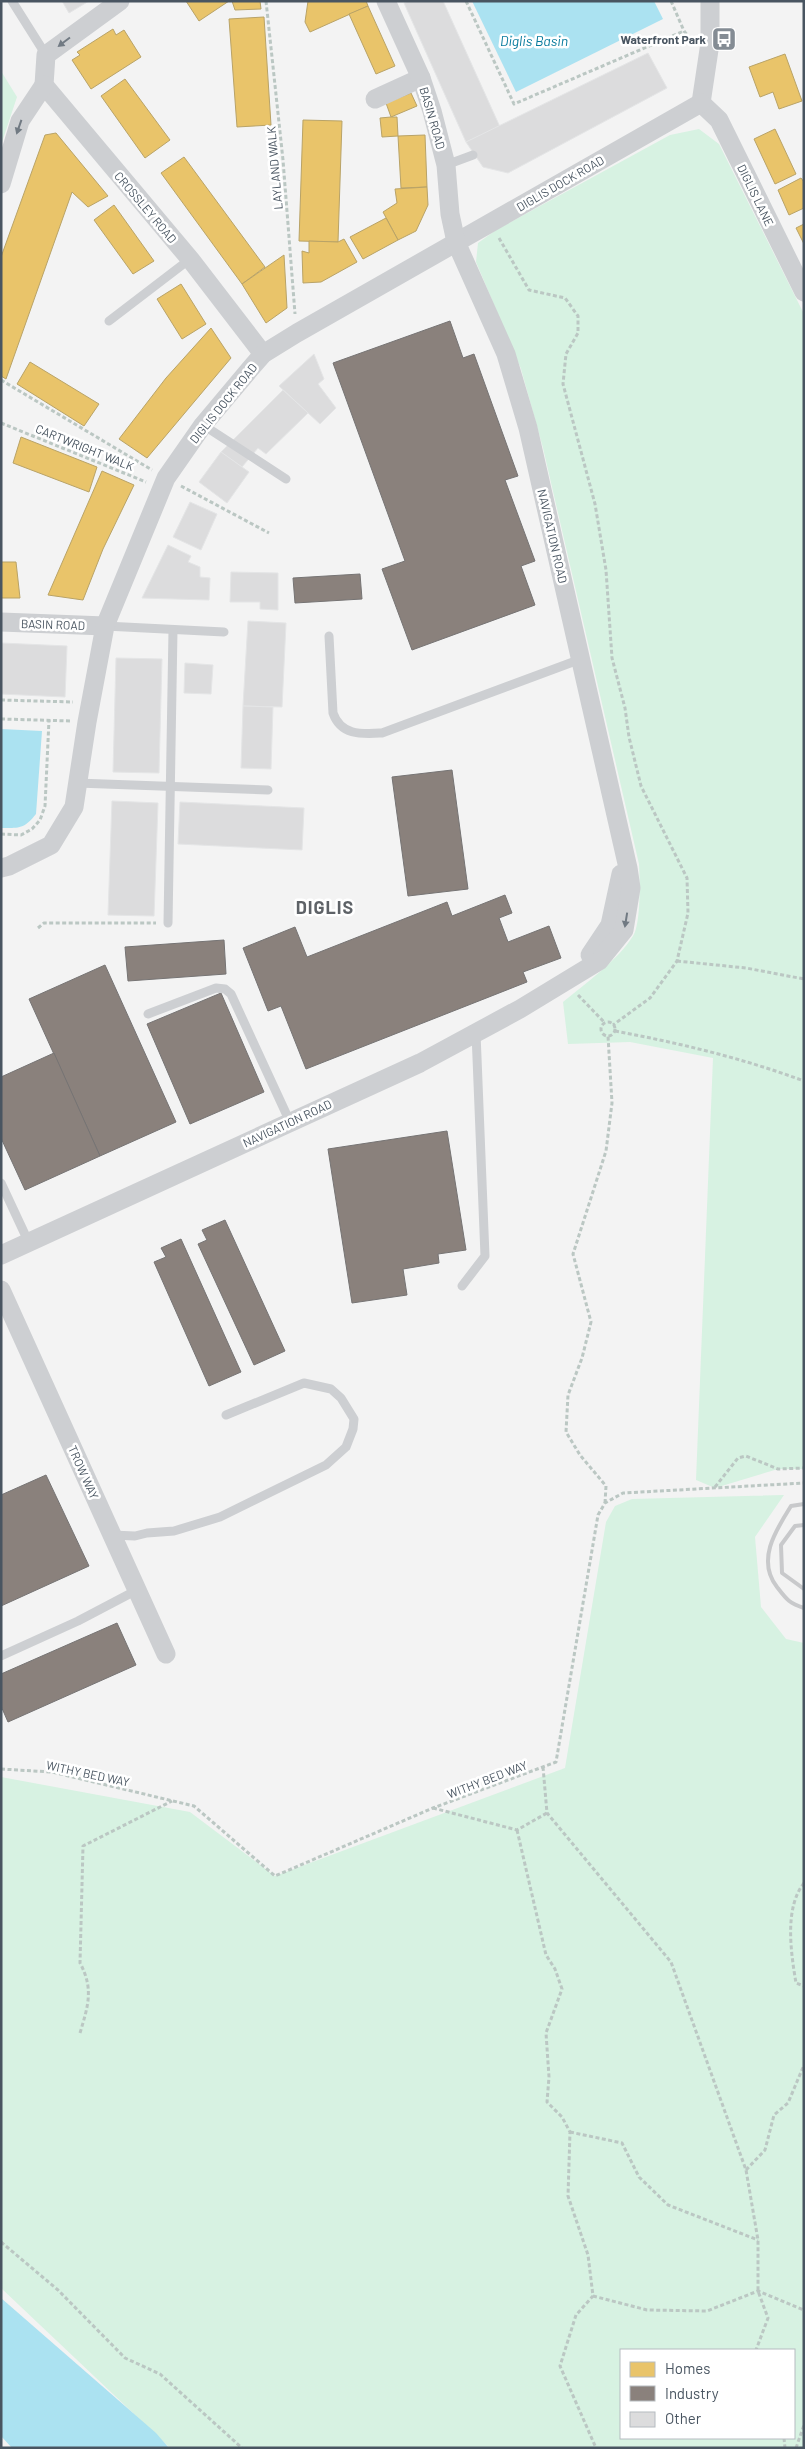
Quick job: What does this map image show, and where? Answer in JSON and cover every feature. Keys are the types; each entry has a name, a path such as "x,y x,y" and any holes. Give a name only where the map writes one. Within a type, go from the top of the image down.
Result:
{"street":[{"path":"1,184 20,121 44,85 46,55 120,1"},
{"name":"BASIN ROAD","path":"386,1 421,78 432,111 446,165 450,214 456,242"},
{"path":"701,103 710,43 710,1"},
{"path":"375,100 421,78"},
{"name":"CROSSLEY ROAD","path":"44,85 190,259 263,354"},
{"name":"DIGLIS DOCK ROAD","path":"1,868 52,845 74,807 90,703 105,626 164,483 203,425 263,354 701,103"},
{"name":"DIGLIS LANE","path":"701,103 719,120 804,292"},
{"name":"NAVIGATION ROAD","path":"1,1255 420,1063 476,1033 599,961 624,930 631,888 622,838 528,428 506,354 456,242"},
{"name":"BASIN ROAD","path":"1,622 105,626"},
{"name":"TROW WAY","path":"1,1290 166,1654"}],"lane":[{"path":"12,1 46,55"},
{"path":"446,165 473,155"},
{"path":"110,321 190,259"},
{"path":"203,425 286,479"},
{"path":"105,626 224,632"},
{"path":"168,923 173,630"},
{"path":"330,636 333,713 336,723 347,731 363,734 382,733 581,659"},
{"path":"77,783 170,788 268,790"},
{"path":"148,1014 216,988 225,989 230,994 290,1122"},
{"path":"462,1286 485,1256 476,1033"},
{"path":"1,1184 29,1243"},
{"path":"112,1535 135,1536 174,1531 227,1514 326,1465 346,1447 354,1429 354,1419 341,1398 331,1389 304,1383 226,1415"},
{"path":"1,1656 78,1621 137,1590"}],"path":[{"name":"LAYLAND WALK","path":"266,1 283,160 297,333"},
{"path":"466,1 514,104 684,30 671,1"},
{"path":"491,222 529,290 565,298 578,316 578,333 566,354 563,384 595,504 606,570 612,658 625,708 629,737 641,786 687,878 688,914 678,961 650,998 613,1025"},
{"path":"1,380 164,483 268,533"},
{"name":"CARTWRIGHT WALK","path":"1,423 164,483"},
{"path":"1,700 90,703"},
{"path":"1,718 63,721"},
{"path":"1,834 20,836 32,829 40,820 45,806 49,720"},
{"path":"38,928 44,923 168,923"},
{"path":"678,961 746,968 804,979"},
{"path":"560,985 576,994 605,1023 613,1025"},
{"path":"605,1023 601,1028 601,1032 608,1036"},
{"path":"613,1025 615,1031"},
{"path":"608,1036 615,1031 682,1044 769,1068 804,1081"},
{"path":"605,1503 606,1486 580,1455 566,1432 568,1395 582,1358 591,1322 573,1254 606,1151 612,1103 608,1036"},
{"path":"714,1488 738,1458 746,1456 778,1469 804,1468"},
{"path":"605,1503 623,1493 804,1483"},
{"name":"WITHY BED WAY","path":"1,1769 52,1772 194,1806 275,1876 433,1808 556,1762 598,1515 605,1503"},
{"path":"542,1768 548,1813 671,1962 746,2170 758,2240 758,2291 768,2318 756,2349"},
{"path":"80,2033 88,2006 88,1978 80,1963 83,1846 172,1801"},
{"path":"433,1808 517,1830 548,1813"},
{"path":"517,1830 546,1955 556,1969 562,1989 546,2033 549,2077 547,2102 562,2117 570,2132 568,2196 588,2255 594,2296"},
{"path":"804,1884 796,1893 789,1943 796,1983 804,1986"},
{"path":"746,2170 764,2150 774,2115 788,2103 804,2065"},
{"path":"570,2132 622,2143 640,2177 668,2205 758,2240"},
{"path":"1,2242 58,2290 125,2358 160,2374 242,2448"},
{"path":"594,2296 647,2310 708,2311 758,2291 804,2310"},
{"path":"594,2296 576,2315 560,2366 596,2448"},
{"path":"796,2448 804,2425"}],"green space":[{"path":"1,71 17,97 1,145"},
{"path":"699,129 719,144 804,314 804,1469 778,1469 715,1488 696,1480 713,1058 630,1042 568,1044 563,1002 610,963 627,945 636,930 640,880 639,864 543,448 521,369 476,262 478,243 496,230 670,135"},
{"path":"784,1495 755,1537 761,1607 786,1639 804,1643 804,2448 170,2448 1,2288 1,1777 190,1812 275,1876 565,1768 606,1522 615,1506 632,1499"}],"water":[{"name":"Diglis Basin","path":"472,1 654,1 663,19 516,92"},
{"path":"1,729 42,731 36,814 28,823 17,828 1,828"},
{"path":"1,2298 156,2433 169,2448 12,2448 1,2436"}],"building: Homes":[{"path":"186,1 229,1 199,21"},
{"path":"232,1 260,1 261,9 235,10"},
{"path":"308,1 366,1 368,6 310,32 305,22"},
{"path":"368,6 395,66 376,74 349,14"},
{"path":"264,17 271,125 237,127 229,19"},
{"path":"113,29 116,35 124,30 141,57 91,89 72,60 80,55 77,52"},
{"path":"785,54 802,101 779,109 773,92 760,97 749,67"},
{"path":"125,79 170,140 145,158 101,96"},
{"path":"411,93 417,106 391,117 386,103"},
{"path":"397,117 398,136 382,137 380,118"},
{"path":"303,120 342,121 338,242 299,241"},
{"path":"775,129 796,174 775,184 754,139"},
{"path":"56,133 108,196 88,207 72,192 6,379 1,376 1,257 45,135"},
{"path":"425,135 427,187 401,188 398,136"},
{"path":"184,157 265,267 242,284 161,173"},
{"path":"801,178 804,182 804,208 789,215 778,190"},
{"path":"427,187 428,205 416,231 398,240 383,212 397,203 395,189"},
{"path":"114,205 154,261 133,274 94,220"},
{"path":"386,218 398,240 363,259 350,237"},
{"path":"804,224 804,244 796,228"},
{"path":"344,239 357,262 321,282 303,283 302,251 309,253 309,241 338,242"},
{"path":"284,255 287,308 266,323 242,284"},
{"path":"181,284 206,324 182,339 157,299"},
{"path":"211,328 231,358 147,458 119,439 166,378"},
{"path":"30,362 99,404 84,426 17,384"},
{"path":"21,437 97,467 89,492 13,463"},
{"path":"102,471 134,485 103,549 83,600 48,595"},
{"path":"1,562 16,562 20,598 1,598"}],"building: Industry":[{"path":"450,321 463,358 474,354 518,476 505,480 535,561 521,566 535,605 412,650 382,569 405,561 333,363"},
{"path":"360,574 362,599 295,603 293,578"},
{"path":"452,770 468,889 408,896 392,777"},
{"path":"505,895 512,913 499,918 508,942 549,926 561,958 523,972 527,982 306,1069 281,1006 268,1011 243,948 295,927 307,957 447,902 452,916"},
{"path":"224,940 226,974 128,981 125,947"},
{"path":"105,965 176,1122 100,1156 29,999"},
{"path":"221,993 264,1092 190,1124 147,1024"},
{"path":"54,1053 100,1156 25,1190 1,1138 1,1077"},
{"path":"447,1131 466,1250 438,1254 439,1263 403,1269 407,1295 352,1303 328,1149"},
{"path":"225,1220 285,1351 254,1365 198,1244 207,1240 202,1230"},
{"path":"181,1239 241,1372 209,1386 154,1262 166,1257 161,1248"},
{"path":"46,1475 89,1566 1,1606 1,1495"},
{"path":"117,1623 136,1665 8,1722 1,1706 1,1674"}],"building: Other":[{"path":"62,1 89,1 69,13"},
{"path":"408,1 443,1 500,127 466,142 404,3"},
{"path":"648,53 667,88 508,173 483,167 466,142"},
{"path":"314,354 324,379 318,384 336,408 320,424 279,386"},
{"path":"283,390 308,413 266,454 258,448 242,467 221,452"},
{"path":"221,452 249,472 227,503 199,482"},
{"path":"190,502 217,514 201,550 173,537"},
{"path":"168,545 191,556 188,562 200,567 200,577 210,578 209,600 142,598"},
{"path":"231,572 278,573 278,610 260,609 260,602 230,602"},
{"path":"248,621 286,623 282,707 243,706"},
{"path":"1,643 67,646 65,697 1,694"},
{"path":"116,658 162,659 159,773 113,772"},
{"path":"185,663 213,665 211,694 184,693"},
{"path":"243,706 273,707 271,769 241,768"},
{"path":"112,801 158,803 154,916 108,915"},
{"path":"180,802 304,808 302,850 178,844"}],"railway":[{"path":"804,1504 791,1506 774,1535 768,1556 771,1577 777,1587 792,1603 804,1608"},
{"path":"804,1525 795,1526 781,1545 782,1573 804,1589"}],"place":[{"name":"Waterfront Park","path":"724,39"}],"district":[{"name":"DIGLIS","path":"325,907"}]}
